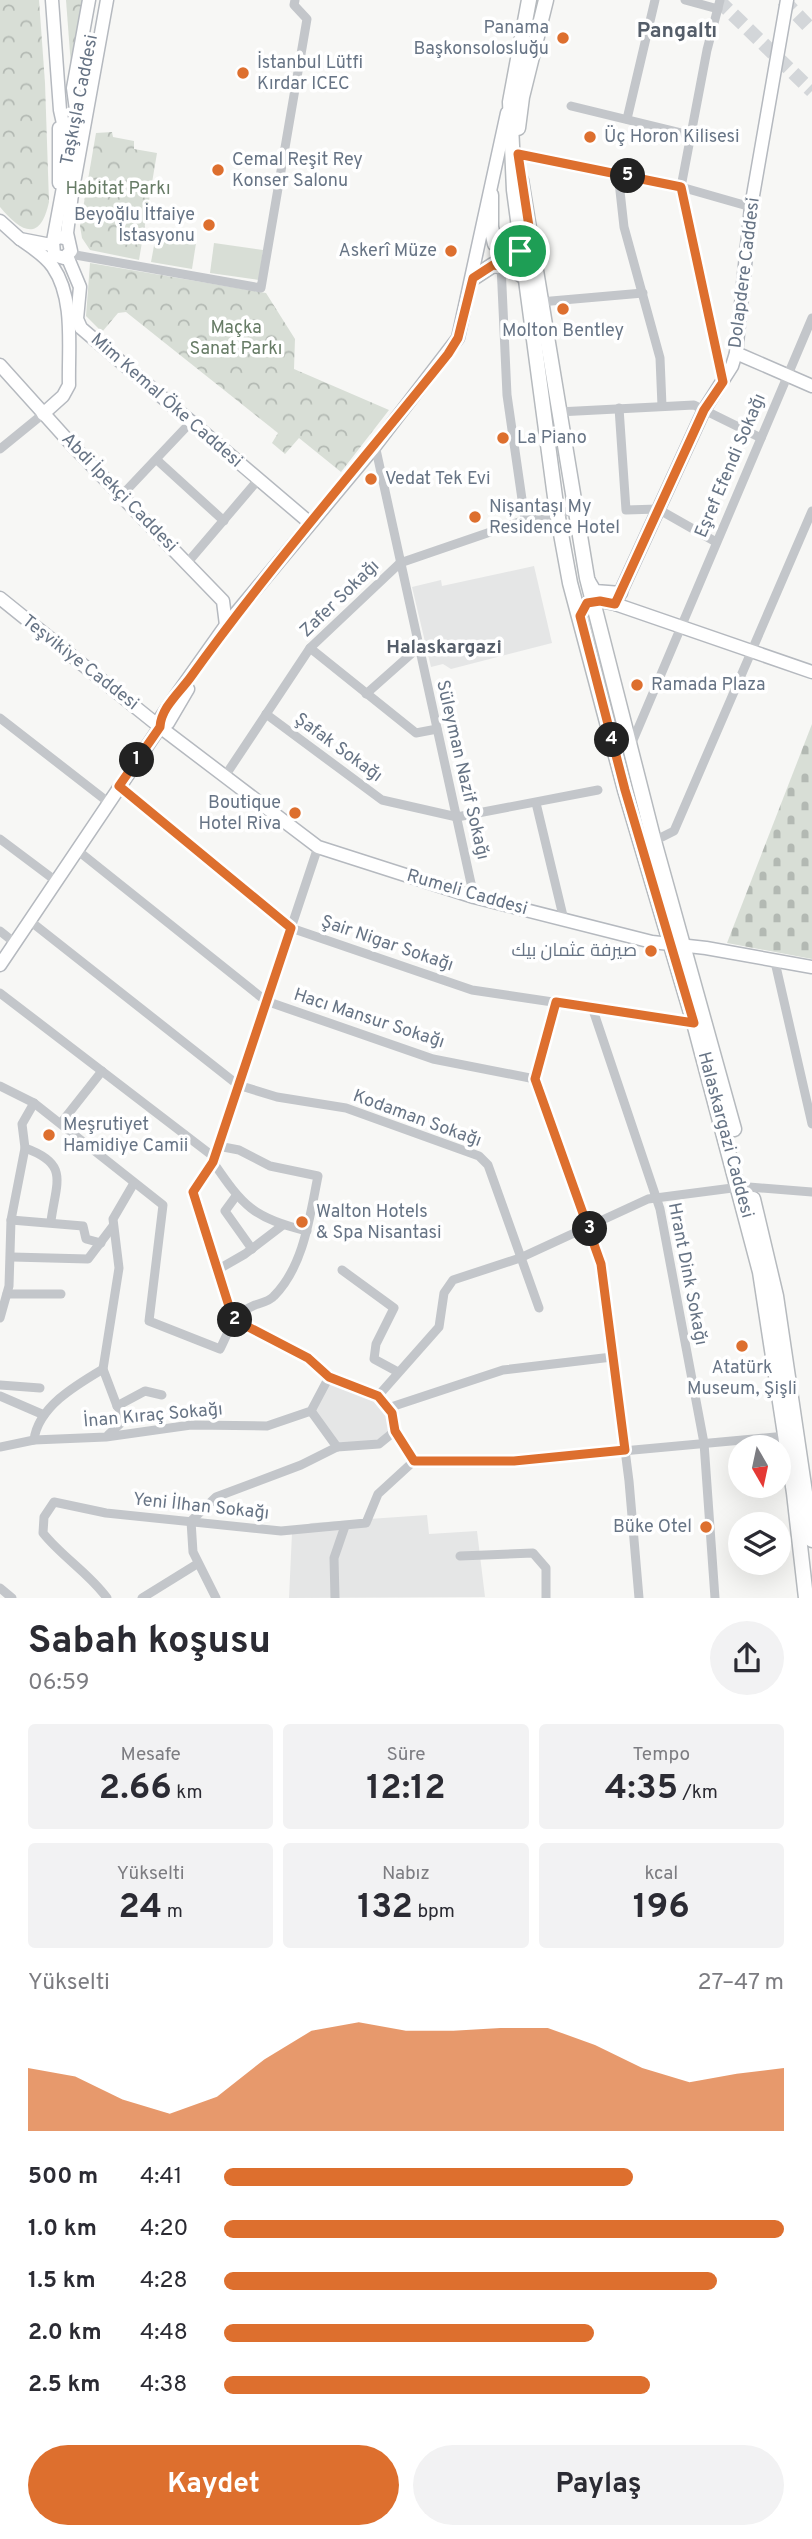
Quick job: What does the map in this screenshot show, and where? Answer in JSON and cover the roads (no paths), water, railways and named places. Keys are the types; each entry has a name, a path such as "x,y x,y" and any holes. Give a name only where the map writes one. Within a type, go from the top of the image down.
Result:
{"main road":[{"path":"52,0 60,110 58,171 67,192"},
{"path":"80,117 74,88 89,0"},
{"name":"Taşkışla Caddesi","path":"52,243 67,192 100,0"},
{"name":"Taşkışla Caddesi","path":"68,239 70,151 107,0"},
{"path":"80,117 101,70 113,0"},
{"name":"Halaskargazi Caddesi","path":"529,0 510,102 520,251 566,566 625,790 679,946 694,1023 745,1187 786,1435"},
{"name":"Halaskargazi Caddesi","path":"546,0 522,97 518,154 558,412 587,578 679,946 776,1296 812,1540"},
{"name":"Dolapdere Caddesi","path":"618,599 704,410 723,382 736,353 751,207 787,0"},
{"path":"0,965 160,727 165,711 226,625 375,445 458,338 510,102"},
{"path":"60,110 70,151"},
{"path":"491,195 491,227 495,244 510,252 520,251 531,240"},
{"path":"0,221 44,257 60,279 72,327 68,385 63,396 43,414"},
{"path":"20,239 52,243 59,237 68,239 71,244 68,255 57,257 52,243"},
{"name":"Mim Kemal Öke Caddesi","path":"68,255 80,287 72,327 191,422 310,523"},
{"path":"473,278 484,268 501,265 523,274 539,298"},
{"path":"736,353 812,386"},
{"name":"Abdi İpekçi Caddesi","path":"0,365 43,414 223,601 226,625"},
{"path":"587,578 595,591 680,626 812,673"},
{"name":"Teşvikiye Caddesi","path":"0,598 160,727"},
{"path":"580,616 584,606 593,602 618,599"},
{"name":"Rumeli Caddesi","path":"160,727 318,847 474,897 564,920 679,946 812,967"},
{"name":"Halaskargazi Caddesi","path":"791,1476 806,1598"}],"street":[{"path":"627,119 655,0"},
{"path":"685,0 719,5 681,187 723,382"},
{"path":"68,255 261,288 307,19 294,3"},
{"path":"571,106 690,135"},
{"path":"518,154 681,187 751,207"},
{"path":"618,173 624,227 660,358 662,405"},
{"path":"501,265 507,396 525,520"},
{"path":"539,298 643,293"},
{"name":"Eşref Efendi Sokağı","path":"630,747 812,318"},
{"path":"558,412 694,405 761,438"},
{"path":"619,408 626,510 658,509 716,542"},
{"path":"0,449 43,414"},
{"path":"122,495 191,422"},
{"name":"Süleyman Nazif Sokağı","path":"375,445 474,897"},
{"path":"157,460 224,521"},
{"path":"188,562 258,480"},
{"name":"Zafer Sokağı","path":"225,776 310,648 400,563 525,520 575,510"},
{"path":"654,841 674,831 812,511"},
{"path":"366,694 419,647"},
{"path":"310,648 416,733 437,729"},
{"name":"Şafak Sokağı","path":"266,714 382,800 457,817 598,790"},
{"path":"0,718 108,802"},
{"name":"Şair Nigar Sokağı","path":"119,786 291,928 472,990 694,1023"},
{"path":"536,803 564,920"},
{"path":"0,839 56,881"},
{"path":"318,847 218,1146 193,1192 233,1319 308,1358 329,1377 378,1396 388,1408 395,1431 414,1461"},
{"name":"Hacı Mansur Sokağı","path":"77,850 267,1001 433,1059 535,1079"},
{"name":"Kodaman Sokağı","path":"30,921 238,1084 277,1097 346,1108 479,1156 488,1165 539,1308"},
{"path":"0,931 15,943"},
{"path":"775,962 812,1124"},
{"path":"0,993 213,1159 236,1196 252,1212 283,1225 307,1231"},
{"path":"556,1002 535,1079 601,1264 625,1450 639,1598"},
{"name":"Hrant Dink Sokağı","path":"592,1007 656,1198 704,1443 715,1598"},
{"path":"61,1123 102,1071"},
{"path":"0,1086 34,1103 163,1205 149,1321 220,1349 233,1319 242,1310 274,1298 287,1277 307,1231 318,1176 270,1166 239,1150 218,1146"},
{"path":"0,1318 7,1294 12,1257 11,1220 25,1148 22,1124 34,1103"},
{"path":"25,1148 46,1156 54,1168 57,1183 51,1221"},
{"path":"134,1183 113,1220 119,1268 103,1369 117,1406 138,1432"},
{"path":"378,1396 439,1327 444,1293 453,1280 520,1258 656,1198 745,1187 812,1192"},
{"path":"236,1196 225,1211 252,1250"},
{"path":"11,1220 51,1221 83,1226 86,1239 101,1243"},
{"path":"219,1269 252,1250 283,1225"},
{"path":"12,1257 88,1259 113,1226"},
{"path":"341,1270 394,1308 376,1344 374,1359 398,1373"},
{"path":"7,1294 61,1294"},
{"path":"388,1408 503,1370 612,1357"},
{"path":"34,1440 36,1425 44,1415 76,1385 103,1369"},
{"path":"329,1377 311,1411 337,1447"},
{"path":"0,1385 40,1388"},
{"path":"117,1406 145,1391 162,1395"},
{"path":"0,1396 44,1415"},
{"name":"İnan Kıraç Sokağı","path":"0,1447 34,1440 106,1437 191,1425 267,1426 311,1411"},
{"path":"106,1437 121,1423 124,1416"},
{"path":"216,1598 193,1552 191,1521 216,1497 301,1465 337,1447 379,1444 395,1431"},
{"path":"335,1598 334,1558 345,1526 366,1523 378,1494 414,1461 514,1461 728,1441"},
{"name":"Yeni İlhan Sokağı","path":"107,1598 58,1552 43,1534 44,1517 54,1502 106,1513 281,1531 345,1526"},
{"path":"460,1556 533,1553 546,1568 546,1598"},
{"path":"142,1598 161,1593 197,1564"},
{"path":"0,1588 12,1598"}],"tunnel":[{"path":"718,0 812,91"},
{"path":"783,0 812,30"}],"place":[{"name":"Panama Başkonsolosluğu","path":"563,38"},
{"name":"İstanbul Lütfi Kırdar ICEC","path":"243,73"},
{"name":"Üç Horon Kilisesi","path":"590,137"},
{"name":"Cemal Reşit Rey Konser Salonu","path":"218,170"},
{"name":"Beyoğlu İtfaiye İstasyonu","path":"209,225"},
{"name":"Askerî Müze","path":"451,251"},
{"name":"Molton Bentley","path":"563,309"},
{"name":"La Piano","path":"503,438"},
{"name":"Vedat Tek Evi","path":"371,479"},
{"name":"Nișantașı My Residence Hotel","path":"475,517"},
{"name":"Ramada Plaza","path":"637,685"},
{"name":"Boutique Hotel Riva","path":"295,813"},
{"name":"صيرفة عثمان بيك","path":"651,951"},
{"name":"Meşrutiyet Hamidiye Camii","path":"49,1135"},
{"name":"Walton Hotels & Spa Nisantasi","path":"302,1222"},
{"name":"Atatürk Museum, Şişli","path":"742,1346"},
{"name":"Büke Otel","path":"706,1527"}],"district":[{"name":"Pangaltı","path":"677,31"},
{"name":"Halaskargazi","path":"444,648"}],"park label":[{"name":"Habitat Parkı","path":"118,189"},
{"name":"Maçka Sanat Parkı","path":"236,338"}]}
